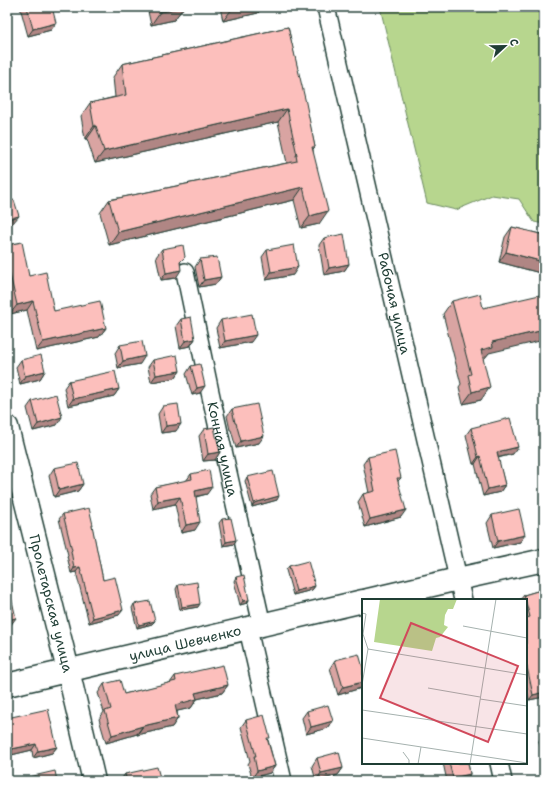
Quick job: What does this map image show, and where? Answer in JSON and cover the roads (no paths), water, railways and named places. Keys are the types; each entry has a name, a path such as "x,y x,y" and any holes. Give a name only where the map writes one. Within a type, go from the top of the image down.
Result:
{"street":[{"name":"Рабочая улица","path":"326,7 463,599"},
{"name":"Конная улица","path":"185,272 255,627 283,781"},
{"name":"Пролетарская улица","path":"7,427 68,670 94,781"},
{"path":"372,599 544,560"},
{"name":"улица Шевченко","path":"7,685 362,601"},
{"path":"499,764 502,781"}]}
